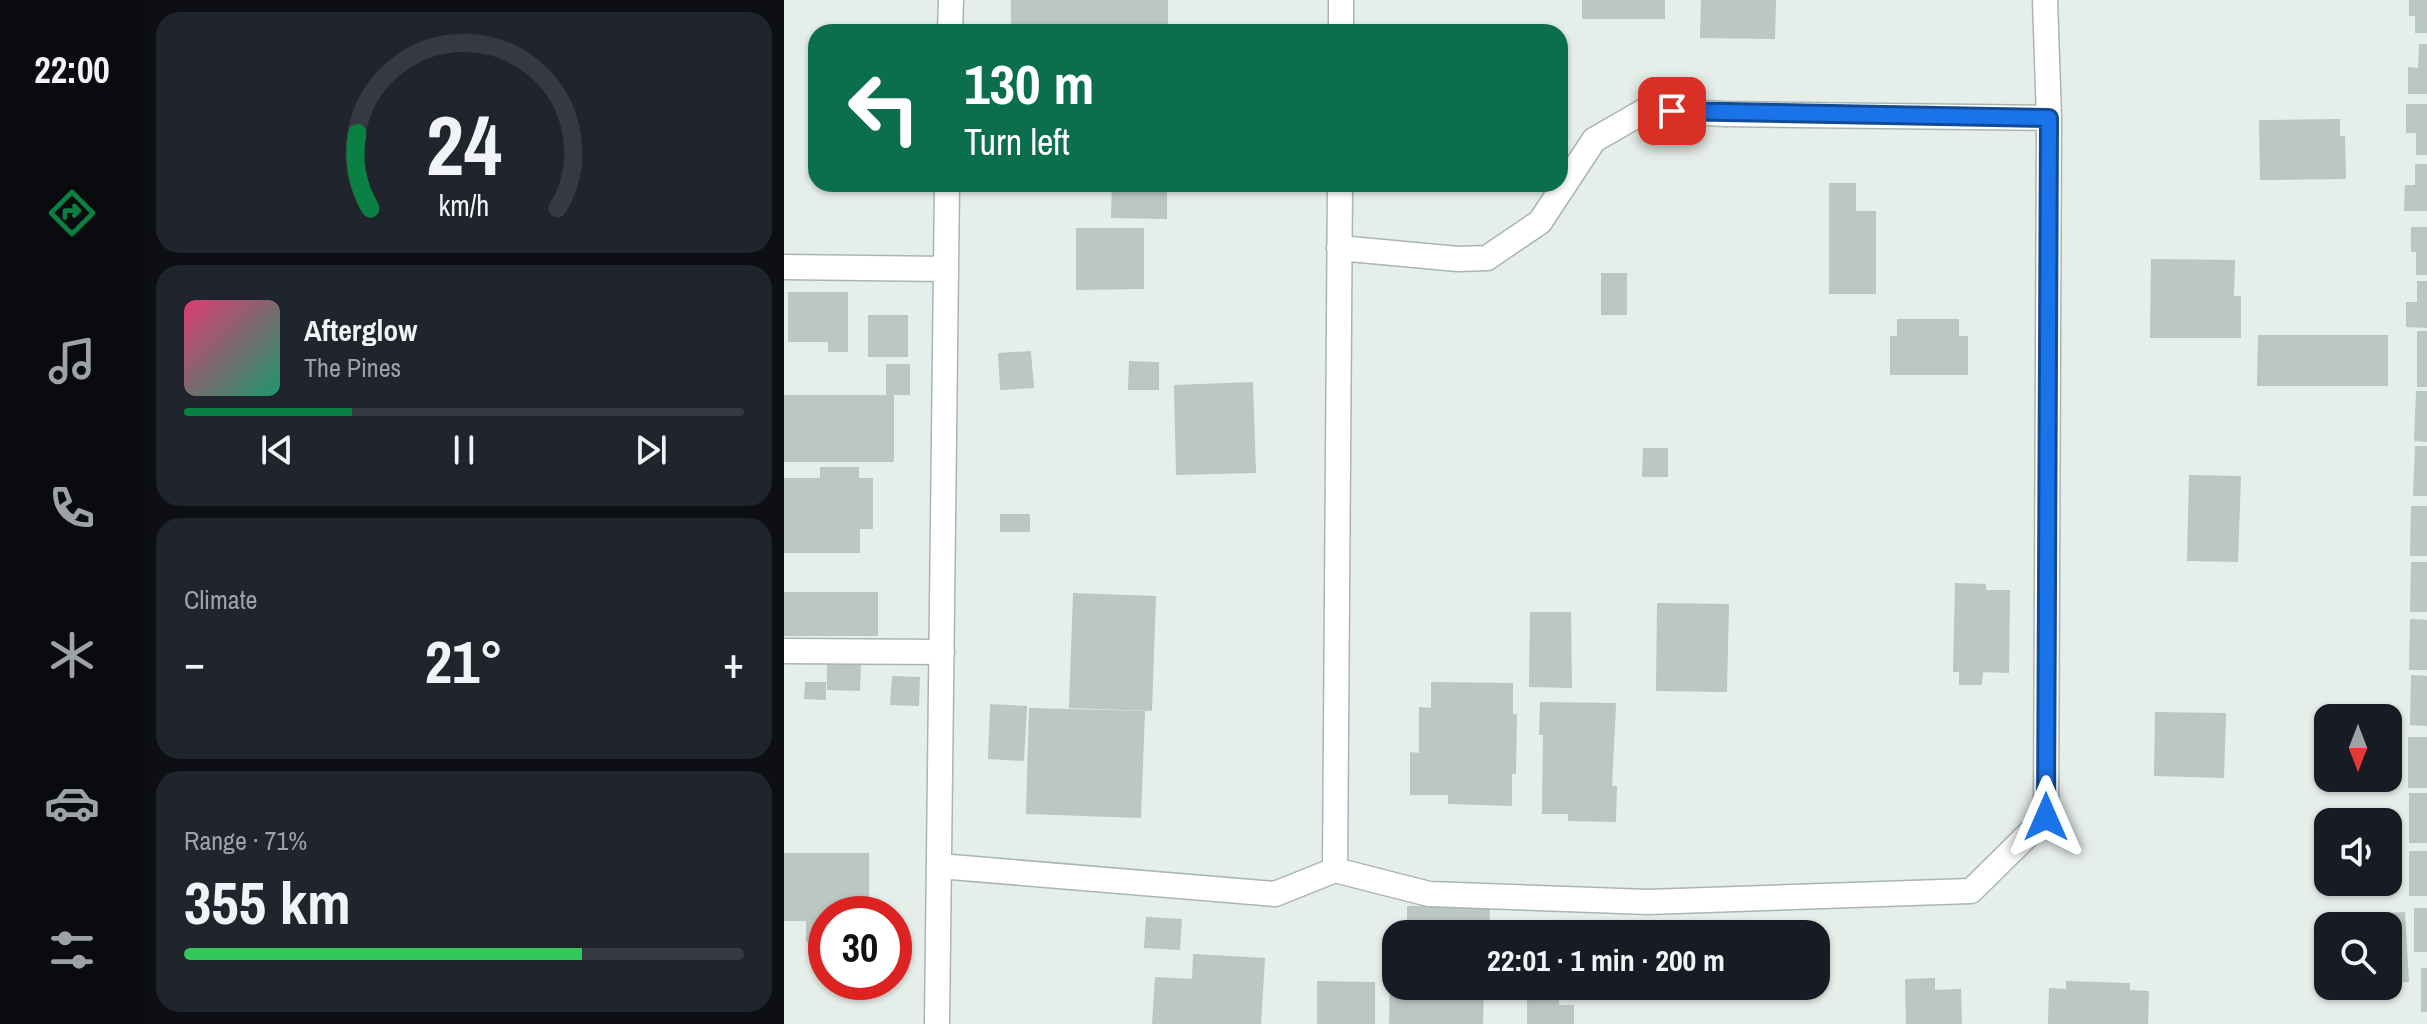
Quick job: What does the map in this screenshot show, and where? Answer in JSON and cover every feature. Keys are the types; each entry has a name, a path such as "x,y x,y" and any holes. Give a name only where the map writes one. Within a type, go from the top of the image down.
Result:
{"street":[{"path":"950,24 951,0"},
{"path":"1341,0 1341,24"},
{"path":"939,866 1275,894 1335,870 1429,894 1648,902 1971,891 2046,817 2049,118 2045,0"},
{"path":"1568,179 1594,140 1646,110 1725,114 2049,118"},
{"path":"937,1024 947,192"},
{"path":"1335,870 1340,192"},
{"path":"1339,248 1458,259 1487,258 1540,222 1560,192"},
{"path":"784,267 945,269"},
{"path":"784,651 942,652"}],"building":[{"path":"1012,0 1167,0 1167,23 1012,23"},
{"path":"1583,0 1664,0 1664,18 1583,18"},
{"path":"1702,0 1775,0 1774,38 1701,37"},
{"path":"2410,0 2427,0 2427,32 2416,32 2416,15 2410,15"},
{"path":"2420,45 2427,45 2427,93 2409,93 2409,68 2419,69"},
{"path":"2407,105 2427,105 2427,154 2417,154 2417,132 2407,132"},
{"path":"2339,120 2339,137 2344,137 2345,178 2261,179 2260,121"},
{"path":"2416,165 2427,165 2427,210 2405,210 2406,186 2416,186"},
{"path":"1830,184 1855,184 1855,212 1875,212 1875,293 1830,293"},
{"path":"1113,192 1166,192 1166,218 1112,217"},
{"path":"2412,228 2427,228 2427,274 2417,274 2417,251 2412,251"},
{"path":"1077,229 1143,229 1143,288 1077,289"},
{"path":"2152,260 2234,261 2233,297 2240,297 2240,337 2151,337"},
{"path":"1602,274 1626,274 1626,314 1602,314"},
{"path":"2418,282 2427,282 2427,327 2407,326 2407,303 2418,303"},
{"path":"789,293 847,293 847,351 829,351 829,341 789,341"},
{"path":"869,316 907,316 907,356 869,356"},
{"path":"1898,320 1958,320 1958,337 1967,337 1967,374 1891,374 1891,337 1898,337"},
{"path":"2418,332 2427,332 2427,386 2418,386"},
{"path":"2259,336 2387,336 2387,385 2258,385"},
{"path":"1030,352 1033,387 1001,389 999,354"},
{"path":"1130,362 1158,363 1158,389 1129,389"},
{"path":"887,365 909,365 909,394 887,394"},
{"path":"1252,383 1255,472 1177,474 1175,386"},
{"path":"2417,392 2427,392 2427,441 2415,440"},
{"path":"784,396 893,396 893,461 784,461"},
{"path":"2416,447 2427,447 2427,495 2414,495"},
{"path":"1644,449 1667,449 1667,476 1643,476"},
{"path":"821,468 858,468 858,479 872,479 872,528 859,528 859,552 784,552 784,479 821,479"},
{"path":"2190,476 2240,477 2237,561 2188,560"},
{"path":"2412,507 2427,507 2427,555 2411,555"},
{"path":"1001,515 1029,515 1029,531 1001,531"},
{"path":"2412,563 2427,563 2427,611 2411,611"},
{"path":"1956,584 1985,585 1985,591 2009,591 2008,672 1982,671 1981,684 1960,684 1960,671 1954,671"},
{"path":"784,593 877,593 877,635 784,635"},
{"path":"1074,594 1155,597 1151,710 1070,707"},
{"path":"1658,604 1728,605 1726,691 1657,690"},
{"path":"1531,613 1570,613 1571,687 1530,686"},
{"path":"2411,620 2427,621 2427,669 2410,669"},
{"path":"828,664 860,665 859,690 828,689"},
{"path":"2412,676 2427,677 2427,725 2411,724"},
{"path":"893,677 919,678 918,705 891,704"},
{"path":"806,683 825,683 825,699 805,698"},
{"path":"1432,683 1512,684 1512,715 1516,715 1511,805 1449,803 1449,794 1411,794 1411,753 1420,754 1420,708 1432,709"},
{"path":"1541,703 1615,704 1611,787 1616,787 1615,821 1569,820 1569,813 1543,813 1544,734 1540,734"},
{"path":"991,705 1026,707 1023,760 989,758"},
{"path":"1030,709 1144,712 1140,817 1027,813"},
{"path":"2156,713 2225,714 2223,777 2155,775"},
{"path":"2409,738 2427,738 2427,787 2409,787"},
{"path":"2410,794 2427,794 2427,842 2410,842"},
{"path":"2410,852 2427,852 2427,895 2410,895"},
{"path":"784,854 868,854 868,896 808,896 808,941 807,920 784,920"},
{"path":"1408,907 1489,907 1489,920 1408,920"},
{"path":"2415,909 2427,909 2427,951 2415,951"},
{"path":"2402,913 2408,981 2402,981"},
{"path":"1147,918 1181,920 1179,949 1145,947"},
{"path":"1194,955 1264,959 1260,1024 1153,1024 1156,978 1193,980"},
{"path":"2422,969 2427,969 2427,1011 2422,1011"},
{"path":"1934,979 1934,991 1960,990 1961,1024 1907,1024 1906,980"},
{"path":"1318,982 1374,983 1374,1024 1318,1024"},
{"path":"2067,982 2129,984 2129,991 2148,992 2147,1024 2049,1024 2050,989 2067,990"},
{"path":"1391,1000 1483,1000 1482,1024 1390,1024"},
{"path":"1528,1000 1558,1000 1558,1006 1573,1006 1573,1024 1528,1024"}],"route":[{"path":"1672,111 2049,118 2046,817"}]}
